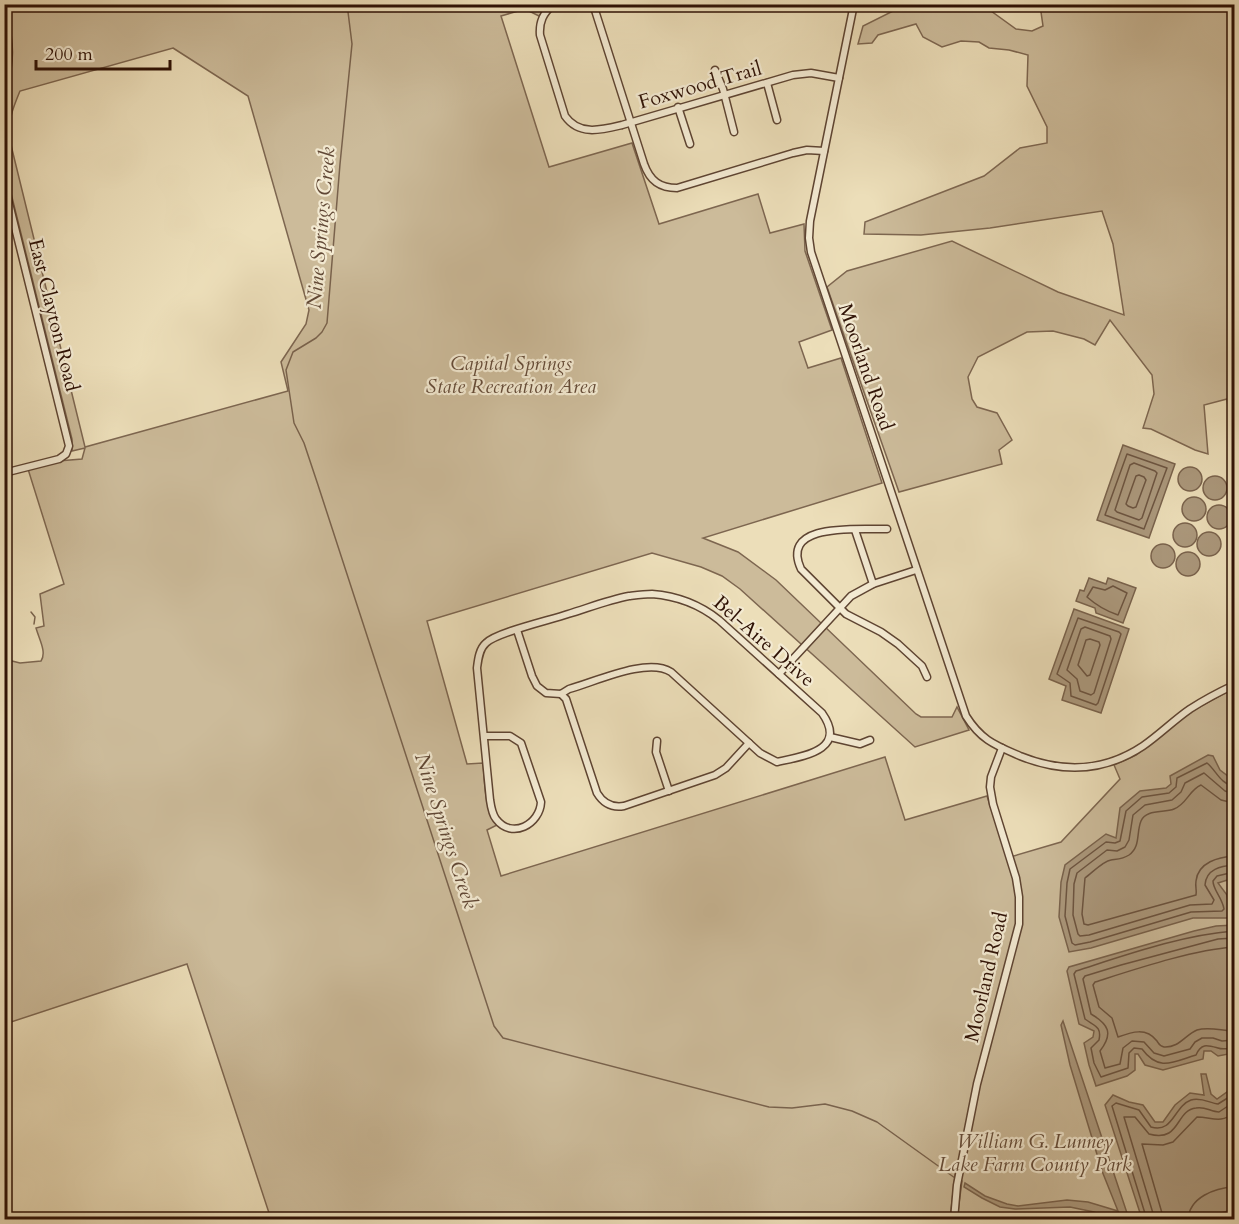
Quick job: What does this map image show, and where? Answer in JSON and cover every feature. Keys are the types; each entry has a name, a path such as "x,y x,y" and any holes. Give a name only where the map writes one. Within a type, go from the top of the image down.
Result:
{"street":[{"name":"Foxwood Trail","path":"554,4 543,15 540,35 565,116 572,124 580,128 597,130 630,122 793,75 806,73 839,78"},
{"path":"593,4 647,173 657,184 667,188 677,188 799,151 824,151"},
{"name":"Moorland Road","path":"854,4 809,229 811,252 966,716 974,729 988,742 1002,748 991,777 990,787 1019,897 1019,924 977,1084 958,1181 954,1220"},
{"path":"4,19 10,47 9,64 4,83"},
{"path":"715,70 723,89 734,132"},
{"path":"767,82 777,120"},
{"path":"678,107 690,144"},
{"name":"East Clayton Road","path":"4,183 69,441 66,454 54,460 4,472"},
{"path":"886,529 837,529 816,533 806,538 799,547 797,560 801,569 840,608 859,622 881,632 898,644 921,666 927,677"},
{"path":"855,530 873,584"},
{"path":"779,674 851,596 873,584 916,570"},
{"name":"Bel-Aire Drive","path":"484,736 510,735 521,743 542,802 537,818 524,828 508,827 494,817 490,800 477,668 481,650 491,639 517,630 627,597 650,594 688,601 710,612 822,713 829,723 830,737"},
{"path":"517,630 534,681 542,691 561,694 566,699 597,793 603,801 613,807 624,806 715,775 726,768 749,743"},
{"path":"561,694 569,689 637,669 650,666 665,668 771,760 777,762 817,751 827,743 830,737 860,744 870,740"},
{"path":"1002,748 1050,766 1075,768 1103,765 1118,760 1143,746 1188,710 1234,685"},
{"path":"657,741 656,752 669,791"}],"green space":[{"name":"Capital Springs State Recreation Area","path":"5,5 548,5 539,16 525,9 501,16 549,167 632,143 659,224 758,194 770,233 804,224 805,251 832,330 799,342 808,368 841,358 882,483 703,538 738,552 776,580 916,714 921,717 952,717 957,707 969,730 915,747 740,589 722,576 701,567 652,553 427,621 467,764 483,763 487,804 497,825 487,830 501,876 885,757 905,820 987,796 1007,858 1061,842 1120,779 1114,765 1136,755 1192,711 1234,688 1234,1219 957,1219 962,1181 955,1175 950,1219 637,1220 633,1215 618,1220 271,1219 187,964 5,1024 4,659 20,663 41,661 43,650 36,628 44,626 40,594 64,584 28,469 58,461 82,459 85,448 72,451 72,439 5,169 4,82 7,73","holes":["173,48 248,96 309,310 306,324 281,362 288,391 85,447 10,141 10,121 20,91"]},
{"path":"1040,5 1234,5 1234,446 1227,399 1204,405 1208,454 1151,429 1143,428 1154,394 1152,375 1110,320 1095,345 1084,339 1053,331 1027,332 978,357 968,377 972,399 977,407 997,413 1012,440 999,450 1002,464 899,492 827,287 847,271 952,241 1058,292 1124,315 1113,244 1102,211 990,228 921,235 864,234 865,222 984,176 1020,148 1047,143 1047,127 1027,86 1028,55 989,48 979,42 961,41 942,47 923,37 916,24 878,35 872,43 858,44 863,26 901,7 984,6 1016,29 1032,31 1043,26"}],"water":[{"path":"1123,445 1175,464 1149,538 1097,520"},
{"path":"1190,467 1195,468 1201,474 1201,484 1195,490 1190,491 1185,490 1179,484 1178,479 1179,474 1185,468"},
{"path":"1215,476 1220,477 1226,483 1226,493 1220,499 1215,500 1210,499 1204,493 1203,488 1204,483 1210,477"},
{"path":"1194,497 1199,498 1205,504 1205,514 1199,520 1194,521 1189,520 1183,514 1182,509 1183,504 1189,498"},
{"path":"1219,505 1224,506 1230,512 1230,522 1224,528 1219,529 1214,528 1208,522 1207,517 1208,512 1214,506"},
{"path":"1185,523 1190,524 1196,530 1196,540 1190,546 1185,547 1180,546 1174,540 1173,535 1174,530 1180,524"},
{"path":"1209,532 1214,533 1220,539 1220,549 1214,555 1209,556 1204,555 1198,549 1197,544 1198,539 1204,533"},
{"path":"1163,544 1168,545 1174,551 1174,561 1168,567 1163,568 1158,567 1152,561 1151,556 1152,551 1158,545"},
{"path":"1188,552 1193,553 1199,559 1199,569 1193,575 1188,576 1183,575 1177,569 1176,564 1177,559 1183,553"},
{"path":"1089,578 1106,584 1108,578 1136,588 1123,623 1096,613 1095,608 1076,601 1080,590 1084,591"},
{"path":"1074,609 1129,629 1101,713 1062,700 1066,686 1049,679"},
{"path":"1208,755 1213,756 1220,770 1233,780 1234,786 1234,878 1218,883 1227,895 1230,912 1227,918 1193,918 1091,948 1069,952 1059,917 1061,882 1065,865 1106,834 1116,838 1120,808 1140,791 1166,788 1171,784 1170,776"},
{"path":"1234,925 1234,1053 1218,1056 1211,1051 1204,1051 1203,1059 1163,1070 1145,1065 1138,1054 1135,1054 1135,1070 1127,1076 1096,1086 1084,1043 1093,1037 1094,1031 1079,1024 1067,971 1069,967 1194,931"},
{"path":"1063,1021 1129,1219 1110,1219 1094,1212 1070,1207 1015,1209 1000,1207 964,1187 965,1183 985,1196 1018,1206 1067,1200 1088,1202 1118,1211 1102,1171 1070,1065 1061,1025"},
{"path":"1201,1074 1206,1074 1211,1094 1217,1099 1234,1087 1234,1209 1203,1219 1142,1219 1105,1105 1113,1095 1143,1105 1155,1122 1163,1122 1175,1105 1190,1093 1204,1095"}],"waterway":[{"name":"Nine Springs Creek","path":"347,4 352,44 327,323 316,338 293,352 286,370 294,423 304,443 318,485 494,1026 503,1038 769,1107 792,1108 825,1104 852,1111 877,1122 955,1178"},
{"path":"31,612 35,617 34,624"}],"park label":[{"name":"William G. Lunney Lake Farm County Park","path":"1035,1152"}]}
